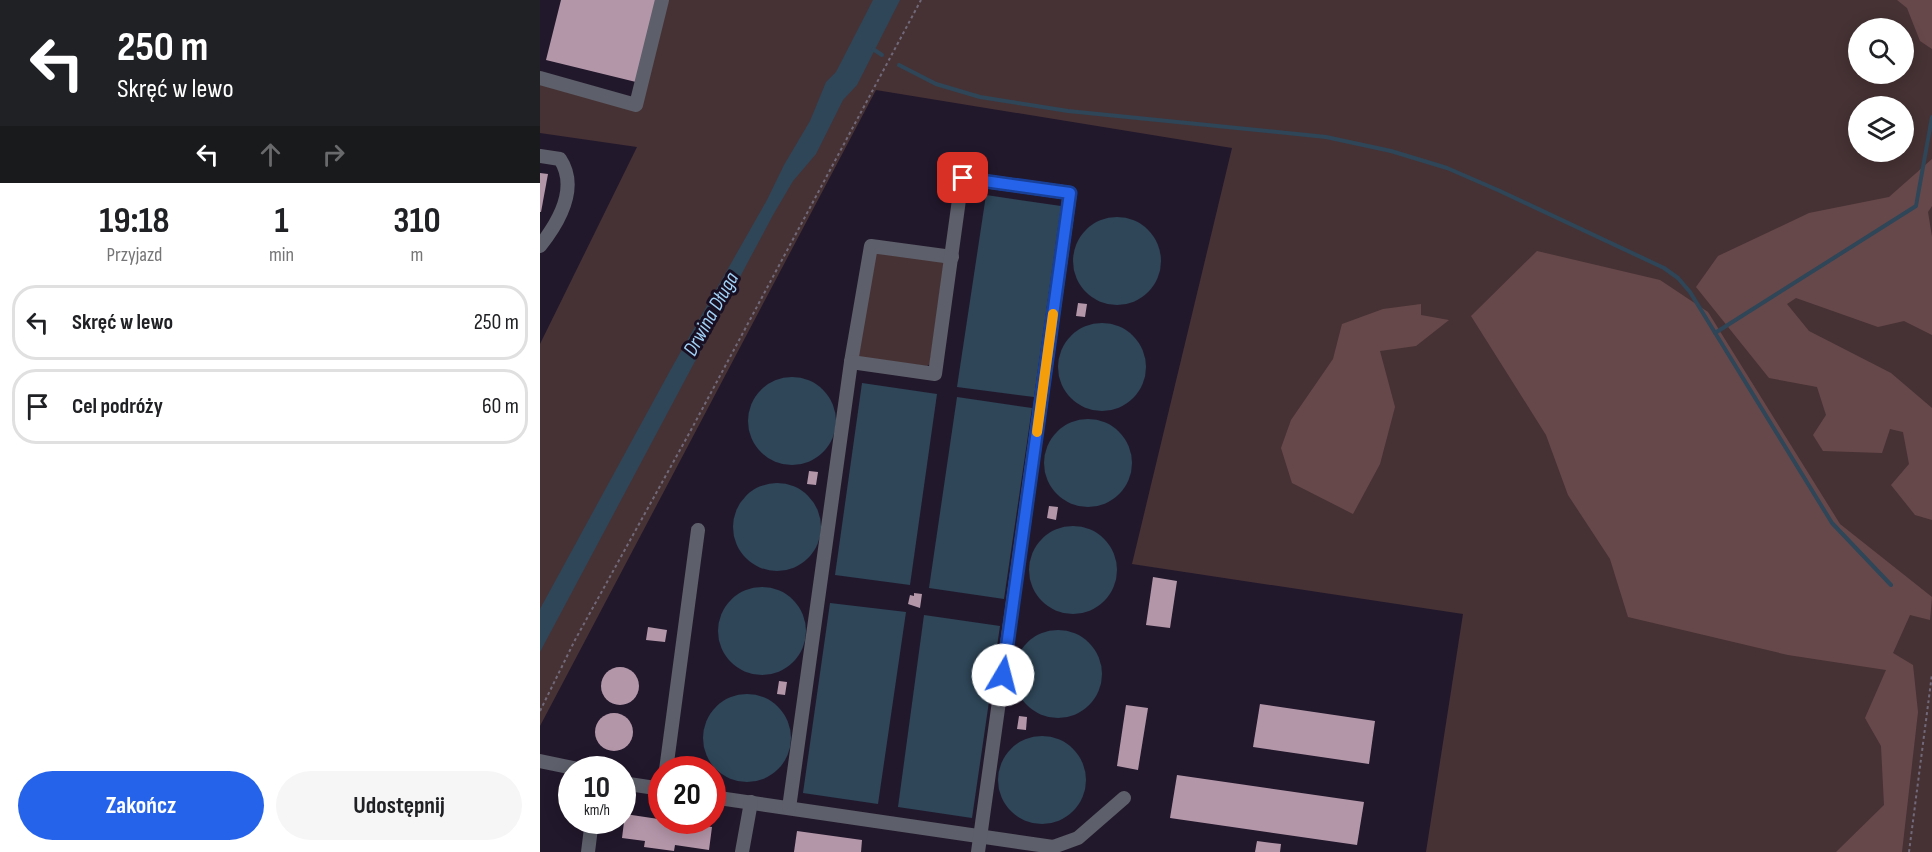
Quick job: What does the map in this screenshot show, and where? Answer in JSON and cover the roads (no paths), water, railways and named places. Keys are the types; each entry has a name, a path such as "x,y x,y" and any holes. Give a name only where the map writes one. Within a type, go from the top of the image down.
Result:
{"lane":[{"path":"540,78 636,105 662,0"},
{"path":"540,156 560,159 566,169 567,188 562,214 540,246"},
{"path":"851,362 935,374 963,178 1070,193 978,852"},
{"path":"789,808 851,362 871,246 952,256"},
{"path":"668,756 698,530"},
{"path":"540,761 558,765"},
{"path":"726,799 1053,847 1078,838 1124,798"},
{"path":"742,852 751,802"},
{"path":"588,852 590,834"}],"water":[{"name":"Drwina Długa","path":"873,0 900,0 857,85 843,100 816,154 793,181 773,215 540,652 540,609 671,369 767,200 784,165 810,121 826,82 836,72"},
{"path":"986,195 1061,206 1034,397 957,387"},
{"path":"1117,217 1134,221 1148,230 1157,244 1161,261 1157,278 1148,292 1134,301 1117,305 1100,301 1086,292 1077,278 1073,261 1077,244 1086,230 1100,221"},
{"path":"1102,323 1119,327 1133,336 1142,350 1146,367 1142,384 1133,398 1119,407 1102,411 1085,407 1071,398 1062,384 1058,367 1062,350 1071,336 1085,327"},
{"path":"792,377 809,381 823,390 832,404 836,421 832,438 823,452 809,461 792,465 775,461 761,452 752,438 748,421 752,404 761,390 775,381"},
{"path":"862,383 937,394 910,585 835,575"},
{"path":"957,397 1032,408 1004,599 929,588"},
{"path":"1088,419 1105,423 1119,432 1128,446 1132,463 1128,480 1119,494 1105,503 1088,507 1071,503 1057,494 1048,480 1044,463 1048,446 1057,432 1071,423"},
{"path":"777,483 794,487 808,496 817,510 821,527 817,544 808,558 794,567 777,571 760,567 746,558 737,544 733,527 737,510 746,496 760,487"},
{"path":"1073,526 1090,530 1104,539 1113,553 1117,570 1113,587 1104,601 1090,610 1073,614 1056,610 1042,601 1033,587 1029,570 1033,553 1042,539 1056,530"},
{"path":"762,587 779,591 793,600 802,614 806,631 802,648 793,662 779,671 762,675 745,671 731,662 722,648 718,631 722,614 731,600 745,591"},
{"path":"830,603 906,612 878,804 803,793"},
{"path":"924,615 1000,626 972,818 898,807"},
{"path":"1058,630 1075,634 1089,643 1098,657 1102,674 1098,691 1089,705 1075,714 1058,718 1041,714 1027,705 1018,691 1014,674 1018,657 1027,643 1041,634"},
{"path":"738,695 756,695 771,702 783,714 790,729 790,747 783,762 771,774 756,781 738,781 726,776 726,756 708,756 704,747 704,729 711,714 723,702"},
{"path":"1042,736 1059,740 1073,749 1082,763 1086,780 1082,797 1073,811 1059,820 1042,824 1025,820 1011,811 1002,797 998,780 1002,763 1011,749 1025,740"}],"waterway":[{"path":"873,49 882,55"},
{"path":"899,65 936,84 980,97 1068,111 1326,137 1391,151 1447,168 1664,268 1678,278 1690,292 1832,523 1891,585"},
{"path":"1715,333 1916,206 1932,117"}]}
